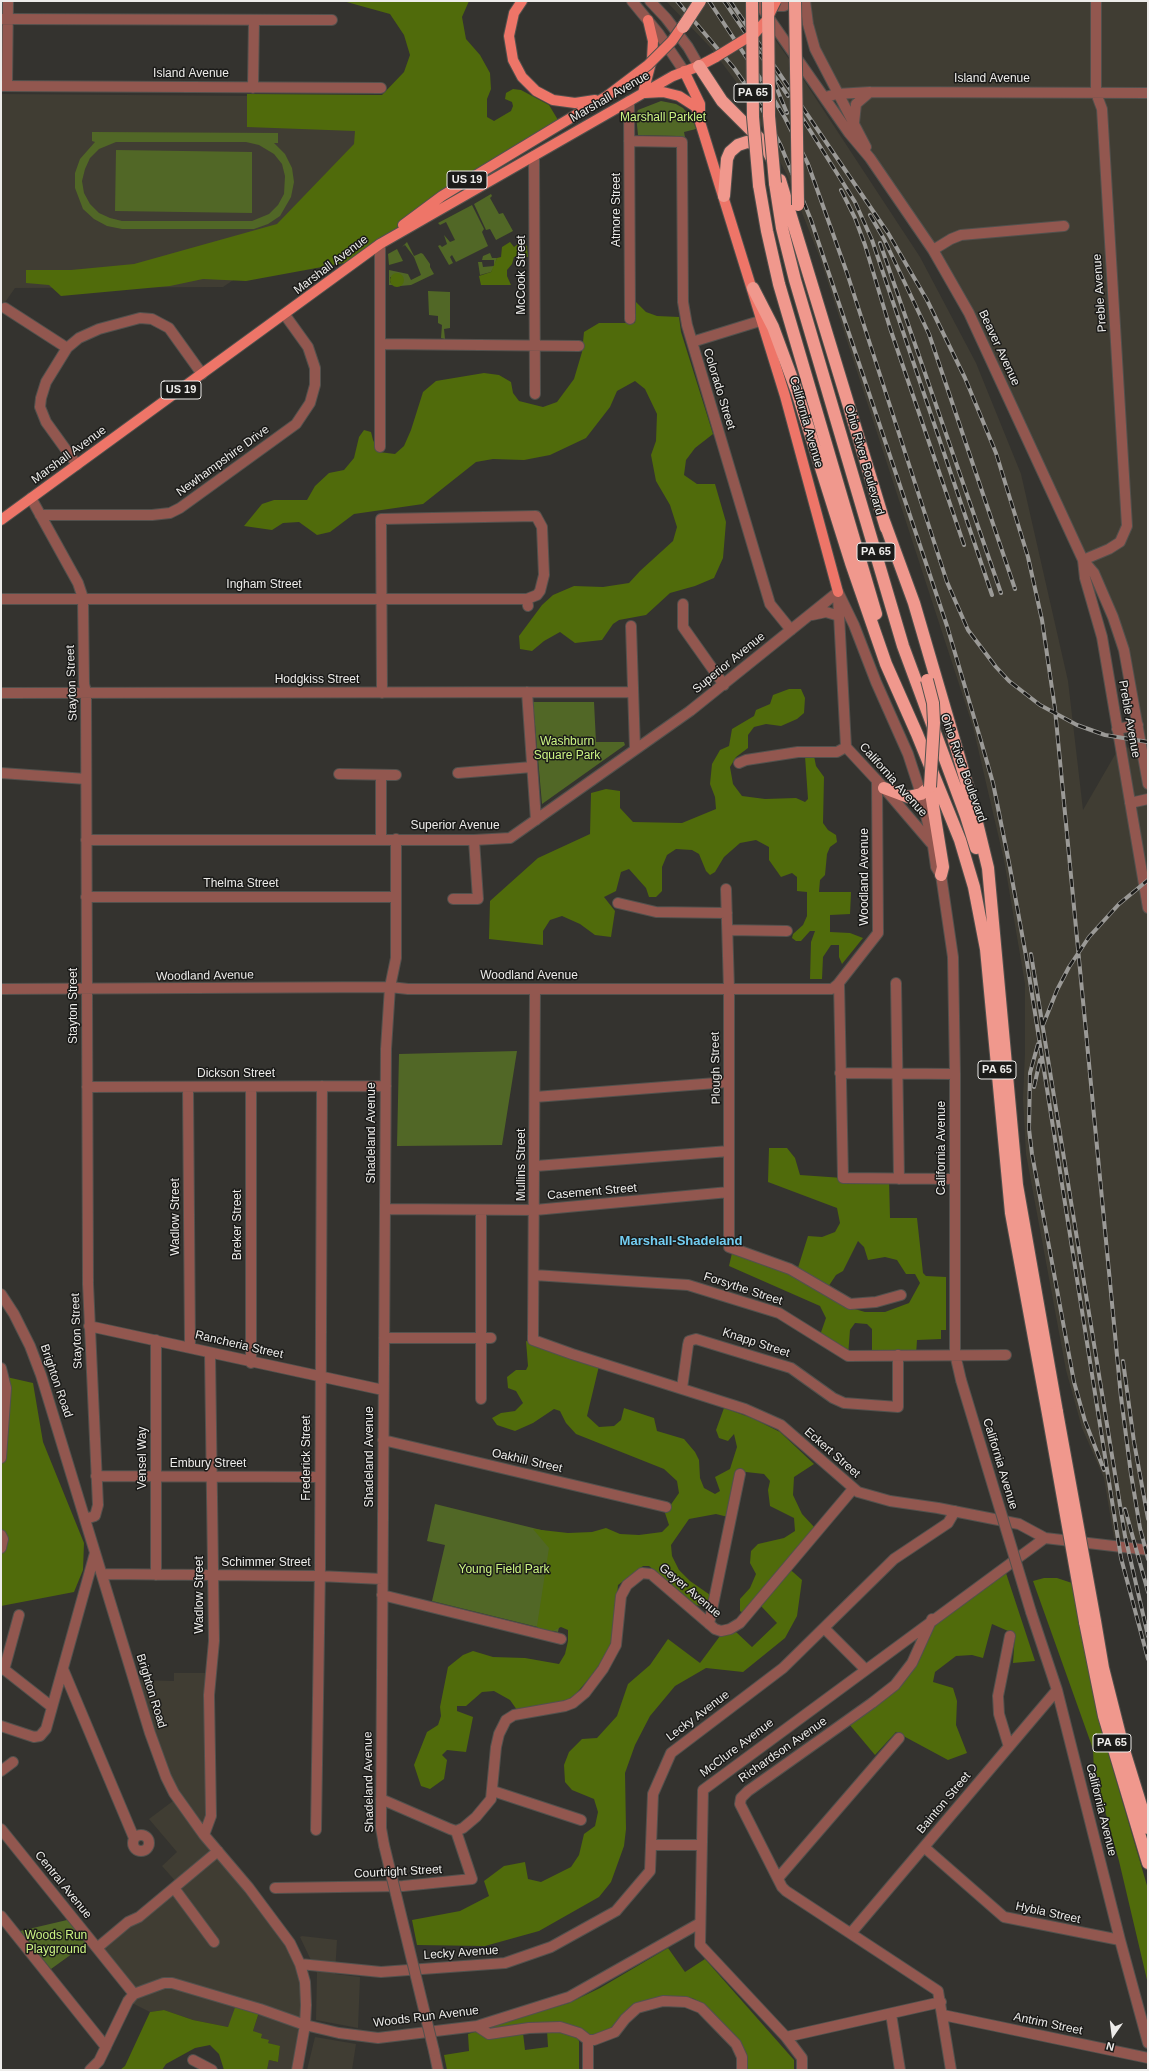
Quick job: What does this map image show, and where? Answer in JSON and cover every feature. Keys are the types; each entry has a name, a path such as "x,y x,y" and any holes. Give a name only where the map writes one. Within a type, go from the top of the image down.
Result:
{"highway":[{"name":"US 19","path":"683,27 700,1"},
{"path":"745,1 752,95"},
{"path":"794,1 798,205 812,282"},
{"name":"PA 65","path":"759,2 752,95 759,185 767,231 779,284 886,648 917,734 960,840 980,908 989,975 1012,1213 1052,1413 1090,1621 1104,1716 1148,1863"},
{"name":"Ohio River Boulevard","path":"759,2 775,183 782,228 795,280 903,646 966,816 987,891 992,915"},
{"path":"699,66 722,101 763,142 769,154 787,200 884,521 933,703 934,723 927,791 943,868 941,875"},
{"path":"724,196 727,159 734,148 742,143 751,142 769,154"},
{"path":"753,288 773,327 797,392 869,618 898,694 917,734"},
{"path":"884,521 914,604 973,805 988,868 992,915"},
{"path":"881,784 908,797 927,791"},
{"name":"PA 65","path":"992,915 1017,1185 1052,1413"},
{"name":"PA 65","path":"1090,1621 1104,1668 1123,1747 1148,1828"}],"main road":[{"path":"522,1 514,13 511,25 510,47 515,65 526,82 542,95 560,102 582,102 607,96"},
{"path":"683,27 695,1"},
{"name":"US 19","path":"699,66 755,33 766,21 776,1"},
{"path":"648,20 653,41 652,59 643,93 663,92 679,96 696,107 700,122"},
{"name":"US 19","path":"380,244 442,196 607,96 648,66 683,27"},
{"name":"Marshall Avenue","path":"1,520 285,315 380,244 684,70 699,66"},
{"name":"California Avenue","path":"684,70 700,104 700,122 763,320 838,592"}],"street":[{"path":"4,86 5,19 8,1"},
{"name":"California Avenue","path":"632,1 648,20 684,70"},
{"path":"650,1 666,18 688,46 699,66"},
{"path":"759,2 778,7 794,1"},
{"name":"Beaver Avenue","path":"805,1 808,24 815,49 837,94 854,123 870,158"},
{"name":"Preble Avenue","path":"1083,560 1115,546 1123,537 1127,526 1102,109 1096,93 1096,1"},
{"name":"Beaver Avenue","path":"759,2 849,133 870,158 933,250 969,313 1083,560"},
{"path":"5,19 332,20"},
{"path":"253,88 254,20"},
{"name":"Island Avenue","path":"4,86 381,88"},
{"path":"854,123 856,104 870,92"},
{"name":"Island Avenue","path":"823,94 870,92 1148,93"},
{"name":"Atmore Street","path":"629,101 630,319"},
{"name":"Colorado Street","path":"629,141 682,142 683,302 692,342 770,604 791,630"},
{"name":"McCook Street","path":"534,156 535,394"},
{"path":"933,250 951,238 961,235 1064,226"},
{"path":"380,244 380,447"},
{"path":"5,308 67,348"},
{"name":"Newhampshire Drive","path":"40,515 152,515 170,512 180,508 296,424 310,403 315,385 315,368 308,347 285,315"},
{"path":"77,465 46,422 40,406 46,382 67,348 79,338 100,329 140,318 152,319 169,328 202,374"},
{"path":"692,342 763,320"},
{"path":"380,344 579,346"},
{"name":"Stayton Street","path":"31,498 81,588 83,598 84,684 86,692 89,1326 97,1513 95,1516 85,1519"},
{"name":"Ingham Street","path":"1,598 381,598 528,602 537,595 543,580 542,527 536,516 381,519 381,598"},
{"name":"Preble Avenue","path":"1083,560 1094,573 1113,617 1124,650 1148,784"},
{"name":"Preble Avenue","path":"1083,560 1085,578 1102,637 1148,904"},
{"name":"California Avenue","path":"838,592 846,747 881,784 933,846"},
{"name":"California Avenue","path":"838,592 854,625 876,682 927,791 936,868 941,875 953,958 956,1074 955,1354 961,1380 1031,1612 1057,1690 1120,1940 1148,2043"},
{"name":"Superior Avenue","path":"86,840 474,840 510,838 724,685 838,592"},
{"path":"381,598 382,693"},
{"path":"682,604 683,627 724,685"},
{"path":"808,616 826,612 839,616"},
{"path":"631,626 635,749"},
{"path":"527,692 536,820"},
{"name":"Hodgkiss Street","path":"1,693 632,692"},
{"path":"1117,729 1138,725"},
{"path":"738,763 746,760 798,752 837,752 846,747"},
{"path":"458,773 532,767"},
{"path":"1,773 86,779"},
{"path":"339,774 396,775"},
{"path":"381,775 381,839"},
{"name":"Woodland Avenue","path":"1,989 87,990 390,987 408,989 834,988 878,933 881,784"},
{"path":"1130,803 1148,799"},
{"name":"Shadeland Avenue","path":"396,839 396,958 390,987 386,1086 380,1828 438,2070"},
{"path":"453,899 478,899 474,840"},
{"name":"Plough Street","path":"726,889 729,989 729,1247 790,1269 850,1304 876,1302 901,1296"},
{"name":"Thelma Street","path":"86,897 396,897"},
{"path":"618,903 656,912 727,913"},
{"path":"728,930 787,931"},
{"path":"839,983 843,1178 955,1179"},
{"path":"896,983 899,1179"},
{"name":"Mullins Street","path":"534,1340 536,1166 535,989"},
{"path":"840,1073 956,1074"},
{"path":"535,1097 729,1082"},
{"name":"Frederick Street","path":"316,1830 322,1086"},
{"name":"Dickson Street","path":"87,1087 386,1086"},
{"name":"Wadlow Street","path":"188,1087 190,1347"},
{"name":"Breker Street","path":"251,1087 251,1363"},
{"path":"536,1166 729,1151"},
{"name":"Casement Street","path":"385,1209 535,1210 729,1192"},
{"path":"481,1210 486,1338 482,1400"},
{"name":"Forsythe Street","path":"534,1275 688,1285 779,1313 848,1356 955,1354 1006,1356"},
{"name":"Brighton Road","path":"1,1294 14,1314 30,1346 41,1375 160,1762 174,1793 204,1835 287,1938 300,1964 305,1982 306,2005 305,2025 296,2070"},
{"name":"Rancheria Street","path":"89,1326 190,1347 210,1354 251,1363 383,1390"},
{"path":"384,1338 486,1338"},
{"name":"Knapp Street","path":"682,1388 686,1352 689,1341 699,1339 791,1368 833,1398 844,1403 898,1407 898,1355"},
{"name":"Vensel Way","path":"156,1340 156,1575"},
{"name":"Eckert Street","path":"534,1340 572,1354 745,1409 780,1426 853,1489 890,1501 955,1511 1019,1524 1045,1538 1148,1550"},
{"name":"Wadlow Street","path":"204,1835 211,1816 209,1696 214,1642 210,1354"},
{"path":"1,1368 6,1388 1,1458"},
{"name":"Oakhill Street","path":"383,1440 666,1507"},
{"path":"709,1624 740,1474"},
{"name":"Embury Street","path":"96,1476 320,1477"},
{"name":"Geyer Avenue","path":"456,1831 469,1824 491,1799 493,1791 496,1747 499,1734 506,1720 514,1715 565,1706 585,1693 603,1669 616,1645 622,1591 640,1574 651,1574 714,1629 721,1631 730,1629 740,1623 853,1489"},
{"name":"Lecky Avenue","path":"300,1964 381,1972 501,1963 544,1950 618,1909 650,1870 653,1794 671,1752 784,1668 894,1558 948,1522 955,1511"},
{"path":"1,1535 3,1539 1,1548"},
{"name":"McClure Avenue","path":"802,2070 802,2058 786,2037 700,1944 703,1790 932,1619 1045,1538"},
{"path":"1,1726 28,1737 40,1736 44,1733 95,1553"},
{"name":"Schimmer Street","path":"102,1574 319,1576 382,1579"},
{"path":"382,1595 561,1639"},
{"path":"19,1615 3,1668 52,1707"},
{"name":"Richardson Avenue","path":"932,1619 912,1663 894,1685 866,1708 743,1795 740,1801 741,1807 779,1877 782,1887 786,1891 936,1988 940,1995 951,2070"},
{"path":"824,1628 864,1670"},
{"path":"1009,1747 998,1714 998,1696 1010,1636"},
{"path":"63,1669 134,1838"},
{"name":"Bainton Street","path":"851,1933 1057,1690"},
{"path":"779,1877 899,1738"},
{"path":"1,1771 13,1762"},
{"path":"493,1791 581,1820"},
{"path":"381,1799 456,1831"},
{"name":"Central Avenue","path":"1,1829 134,1994"},
{"name":"Courtright Street","path":"275,1888 403,1886 472,1879 456,1831"},
{"path":"652,1845 702,1845"},
{"name":"Hybla Street","path":"924,1847 1004,1917 1120,1940"},
{"path":"97,1948 128,1922 139,1917 218,1851"},
{"path":"174,1888 214,1942"},
{"path":"1,1916 6,1929 106,2047"},
{"name":"Woods Run Avenue","path":"134,1994 168,1982 260,2009 305,2025 339,2033 378,2038 477,2026 568,1997 700,1923"},
{"path":"90,2070 99,2062 128,2001 134,1994"},
{"path":"477,2026 489,2034 528,2028 560,2027 579,2033 588,2040 601,2039 615,2032 625,2019 637,2008 663,2001 686,2002 701,2008 736,2044 742,2057 742,2070"},
{"path":"786,2037 941,2002"},
{"path":"891,2014 900,2070"},
{"name":"Antrim Street","path":"943,2015 1148,2058"},
{"path":"588,2040 588,2070"},
{"path":"193,2060 212,2070"}],"shaded area":[{"path":"666,1 748,1 805,82 920,257 976,363 1021,474 1068,681 1083,810 1120,746 1142,750 1124,650 969,313 870,158 826,72 805,1 1148,1 1148,1541 1114,1538 1104,1478 1082,1428 1066,1370 1026,1154 1023,1099 1025,984 1004,860 973,727 820,258 787,175 743,91 710,47"},
{"path":"1,94 381,97 378,182 223,287 15,288 1,308"},
{"path":"174,1673 212,1673 211,1782 204,1835 275,1922 305,1982 297,2070 267,2070 269,2060 278,2062 280,2047 268,2043 253,2031 260,2009 228,2027 193,2020 164,2010 150,2012 128,2001 134,1994 97,1948 178,1884 162,1866 177,1852 149,1819 177,1798 134,1680 174,1681"},
{"path":"300,1937 337,1940 335,1974 360,1977 358,2028 316,2020 317,1973"},
{"path":"315,2037 356,2044 352,2070 307,2070"}],"green space":[{"path":"343,1 469,1 462,17 466,39 480,55 490,73 491,89 487,99 487,117 494,121 511,111 513,106 512,102 505,99 506,93 513,89 521,90 549,105 561,125 456,187 360,260 246,281 203,279 170,286 61,296 49,285 26,283 26,270 71,270 134,264 277,224 354,144 355,131 247,127 247,94 382,95 404,72 410,55 404,35 390,14"},
{"name":"Marshall Parklet","path":"661,101 676,104 683,108 692,118 696,129 684,132 686,142 676,136 638,135 636,115 638,110"},
{"path":"92,132 278,133 278,143 274,143 285,154 292,168 294,182 291,197 280,216 268,224 254,229 122,229 107,226 94,219 83,209 75,188 75,173 80,159 95,142 92,141","holes":["116,142 246,142 259,145 274,154 282,164 285,176 284,194 278,205 269,214 252,221 122,221 99,213 90,204 84,193 82,181 90,158 99,149"]},
{"path":"116,150 252,152 252,213 115,211"},
{"path":"491,194 492,196 490,198 499,214 503,213 513,231 496,240 490,229 486,230 474,204"},
{"path":"472,205 484,229 482,232 488,246 456,262 452,255 450,257 453,263 449,265 438,246 440,245 442,247 447,244 444,235 450,242 455,240 446,222 440,225 438,223"},
{"path":"407,242 414,256 421,253 423,254 430,264 434,274 411,285 400,286 403,278 390,277 390,282 393,285 389,285 389,270 408,274 411,280 421,275 414,257 405,245 402,247"},
{"path":"510,242 514,247 518,244 527,246 528,257 514,257 512,264 507,270 507,276 511,285 481,285 479,276 491,272 497,258 501,257 502,247"},
{"path":"397,249 403,261 389,265 388,254"},
{"path":"490,253 492,258 497,258 494,267 491,272 480,275 478,262 482,262 483,267 494,266 494,260 482,260 483,256"},
{"path":"397,273 402,275 404,280 402,285 397,287 392,285 390,280 392,275"},
{"path":"428,291 450,292 450,328 444,329 445,339 441,338 442,325 438,323 438,316 429,315"},
{"path":"636,302 646,312 657,316 679,317 681,332 713,434 695,448 686,460 684,475 697,484 715,484 726,522 723,558 714,578 695,586 670,593 646,615 619,620 613,624 602,640 575,643 560,632 544,641 532,651 520,649 519,636 542,605 553,595 574,586 603,587 629,583 673,541 677,527 670,505 656,481 651,455 656,441 657,414 645,389 635,381 617,391 610,407 586,438 550,455 524,460 493,459 476,462 423,504 354,514 330,532 317,535 299,522 283,523 272,530 244,526 262,504 274,500 307,500 315,486 329,473 344,470 354,458 359,437 364,430 371,432 379,452 395,454 404,446 411,430 423,392 436,381 484,373 499,375 511,382 513,393 519,401 543,407 557,402 574,379 582,352 584,332 599,323 635,323"},
{"path":"789,689 801,689 805,698 804,713 797,719 781,726 766,724 754,727 748,735 748,748 736,757 730,767 733,784 742,796 765,799 796,798 805,802 808,799 805,756 814,756 816,766 824,777 823,823 828,830 836,835 837,842 830,847 827,854 825,875 820,880 819,892 851,892 850,914 830,915 830,932 850,933 863,938 842,964 839,957 839,945 831,945 823,957 822,979 810,979 811,942 815,931 810,931 801,941 796,941 792,938 793,934 803,925 807,916 807,892 797,891 797,877 792,873 781,877 769,860 769,847 756,840 740,843 724,857 715,872 710,875 706,871 699,854 692,850 676,849 667,855 662,867 662,891 656,897 649,897 646,888 629,869 621,872 616,891 604,897 615,911 611,937 595,935 580,924 562,916 550,920 543,931 543,945 489,939 490,901 538,858 590,834 591,793 606,789 620,791 620,808 633,822 682,823 716,809 715,797 710,784 712,764 720,750 729,746 732,729 754,716 756,710 770,704 773,695"},
{"name":"Washburn Square Park","path":"533,702 594,702 596,742 624,742 625,745 542,804"},
{"path":"517,1051 502,1145 397,1146 399,1054"},
{"path":"769,1148 787,1148 795,1158 800,1175 889,1179 890,1218 917,1218 923,1273 926,1276 946,1277 946,1330 941,1330 941,1339 917,1340 916,1355 872,1355 872,1329 867,1324 855,1323 850,1330 848,1356 819,1338 826,1318 820,1306 729,1266 732,1253 796,1274 808,1236 822,1237 835,1232 840,1223 837,1208 768,1182","holes":["858,1241 864,1247 868,1260 885,1257 897,1260 906,1274 915,1274 920,1283 909,1303 885,1312 865,1312 841,1305 824,1293 836,1275 843,1271"]},
{"path":"526,1341 599,1366 587,1416 599,1427 614,1426 621,1420 624,1408 654,1418 657,1431 684,1439 695,1452 699,1460 700,1478 704,1488 715,1494 720,1491 715,1477 730,1469 737,1447 734,1434 728,1441 719,1438 716,1430 724,1408 752,1418 780,1432 814,1464 794,1477 793,1495 802,1514 815,1528 785,1565 802,1580 797,1616 785,1638 743,1672 706,1668 675,1686 650,1716 635,1745 625,1773 626,1829 624,1846 611,1882 599,1897 539,1931 485,1946 417,1945 412,1920 460,1911 489,1896 484,1881 504,1866 525,1862 528,1879 541,1882 571,1867 579,1855 584,1834 595,1826 598,1812 594,1799 572,1790 565,1782 564,1765 569,1752 582,1739 597,1738 617,1716 628,1684 650,1665 668,1639 700,1663 720,1636 736,1632 752,1647 777,1623 761,1606 751,1618 740,1611 740,1599 750,1588 756,1574 750,1563 751,1551 758,1544 784,1538 795,1531 794,1518 770,1506 768,1490 770,1481 764,1474 737,1471 728,1517 716,1514 689,1519 671,1545 672,1556 679,1570 690,1581 713,1597 712,1601 701,1606 696,1605 649,1566 643,1566 618,1585 612,1647 575,1695 566,1701 517,1710 510,1700 494,1691 482,1692 466,1706 457,1706 457,1711 473,1717 466,1752 447,1750 442,1755 447,1760 444,1779 430,1789 421,1786 414,1765 427,1732 438,1725 441,1716 440,1707 448,1667 463,1655 473,1651 493,1657 525,1658 559,1664 565,1654 568,1641 568,1630 561,1627 548,1633 540,1631 537,1626 549,1548 533,1529 568,1533 592,1532 606,1528 620,1534 639,1535 662,1532 669,1525 665,1513 679,1493 677,1481 664,1469 576,1434 566,1423 560,1411 554,1409 533,1423 515,1431 497,1425 492,1418 501,1413 515,1411 523,1403 516,1391 508,1388 507,1377 516,1370 526,1370 528,1366"},
{"path":"2,1376 33,1383 43,1442 84,1543 83,1570 74,1592 1,1606 1,1466 5,1433"},
{"name":"Young Field Park","path":"435,1504 578,1539 558,1632 432,1601 445,1545 427,1541"},
{"path":"1006,1573 1035,1661 1013,1663 1015,1634 992,1624 983,1658 972,1655 956,1656 935,1672 933,1682 953,1688 957,1701 956,1725 967,1753 948,1760 896,1732 875,1755 849,1724 894,1690 933,1626"},
{"path":"1044,1578 1057,1578 1072,1583 1102,1732 1148,1889 1148,1984 1119,1861 1094,1771 1093,1749 1033,1581"},
{"name":"Woods Run Playground","path":"67,1920 87,1943 51,1969 20,1931"},
{"path":"668,1948 685,1972 705,1959 794,2060 794,2070 745,2070 724,2029 700,2002 692,1998 664,1996 626,2011 611,2029 591,2037 570,2025 554,2022 492,2030 489,2026 569,2003 600,1988"},
{"path":"237,2002 260,2009 253,2031 262,2034 261,2038 269,2040 268,2043 280,2046 278,2062 269,2060 267,2070 224,2070 219,2054 210,2045 195,2048 166,2064 162,2070 120,2070 125,2066 150,2012 164,2010 193,2020 228,2027"},
{"path":"547,2030 576,2036 579,2041 579,2069 447,2070 444,2055 469,2051 468,2034 478,2031 489,2039 523,2033 525,2050 548,2047"}],"railway":[{"path":"677,1 734,68 761,107 781,146 811,220 947,626 993,783 1026,956 1121,1558 1148,1659"},
{"path":"709,1 770,93 785,118 808,164 847,273 947,582 968,630 996,667 1009,681 1040,705 1077,725 1105,735 1148,742"},
{"path":"724,1 788,96"},
{"path":"730,1 888,233 927,300 965,378 996,453 1028,557 1042,620 1055,709 1121,1397 1131,1474 1140,1528 1148,1559"},
{"path":"774,82 787,113"},
{"path":"796,108 855,202 872,240 992,595"},
{"path":"841,190 855,218 865,245 890,328 964,545"},
{"path":"870,215 884,239 929,334 1015,589"},
{"path":"880,243 1001,593"},
{"path":"1043,1025 1057,990 1069,967 1089,937 1119,904 1148,880"},
{"path":"1031,954 1125,1536 1148,1636"},
{"path":"1038,1044 1030,1073 1029,1129 1032,1154 1074,1382 1085,1421 1104,1470"},
{"path":"1034,1087 1040,1060"},
{"path":"1123,1361 1134,1442 1148,1519"},
{"path":"1125,1509 1148,1592"}],"district":[{"name":"Marshall-Shadeland","path":"681,1241"}]}
